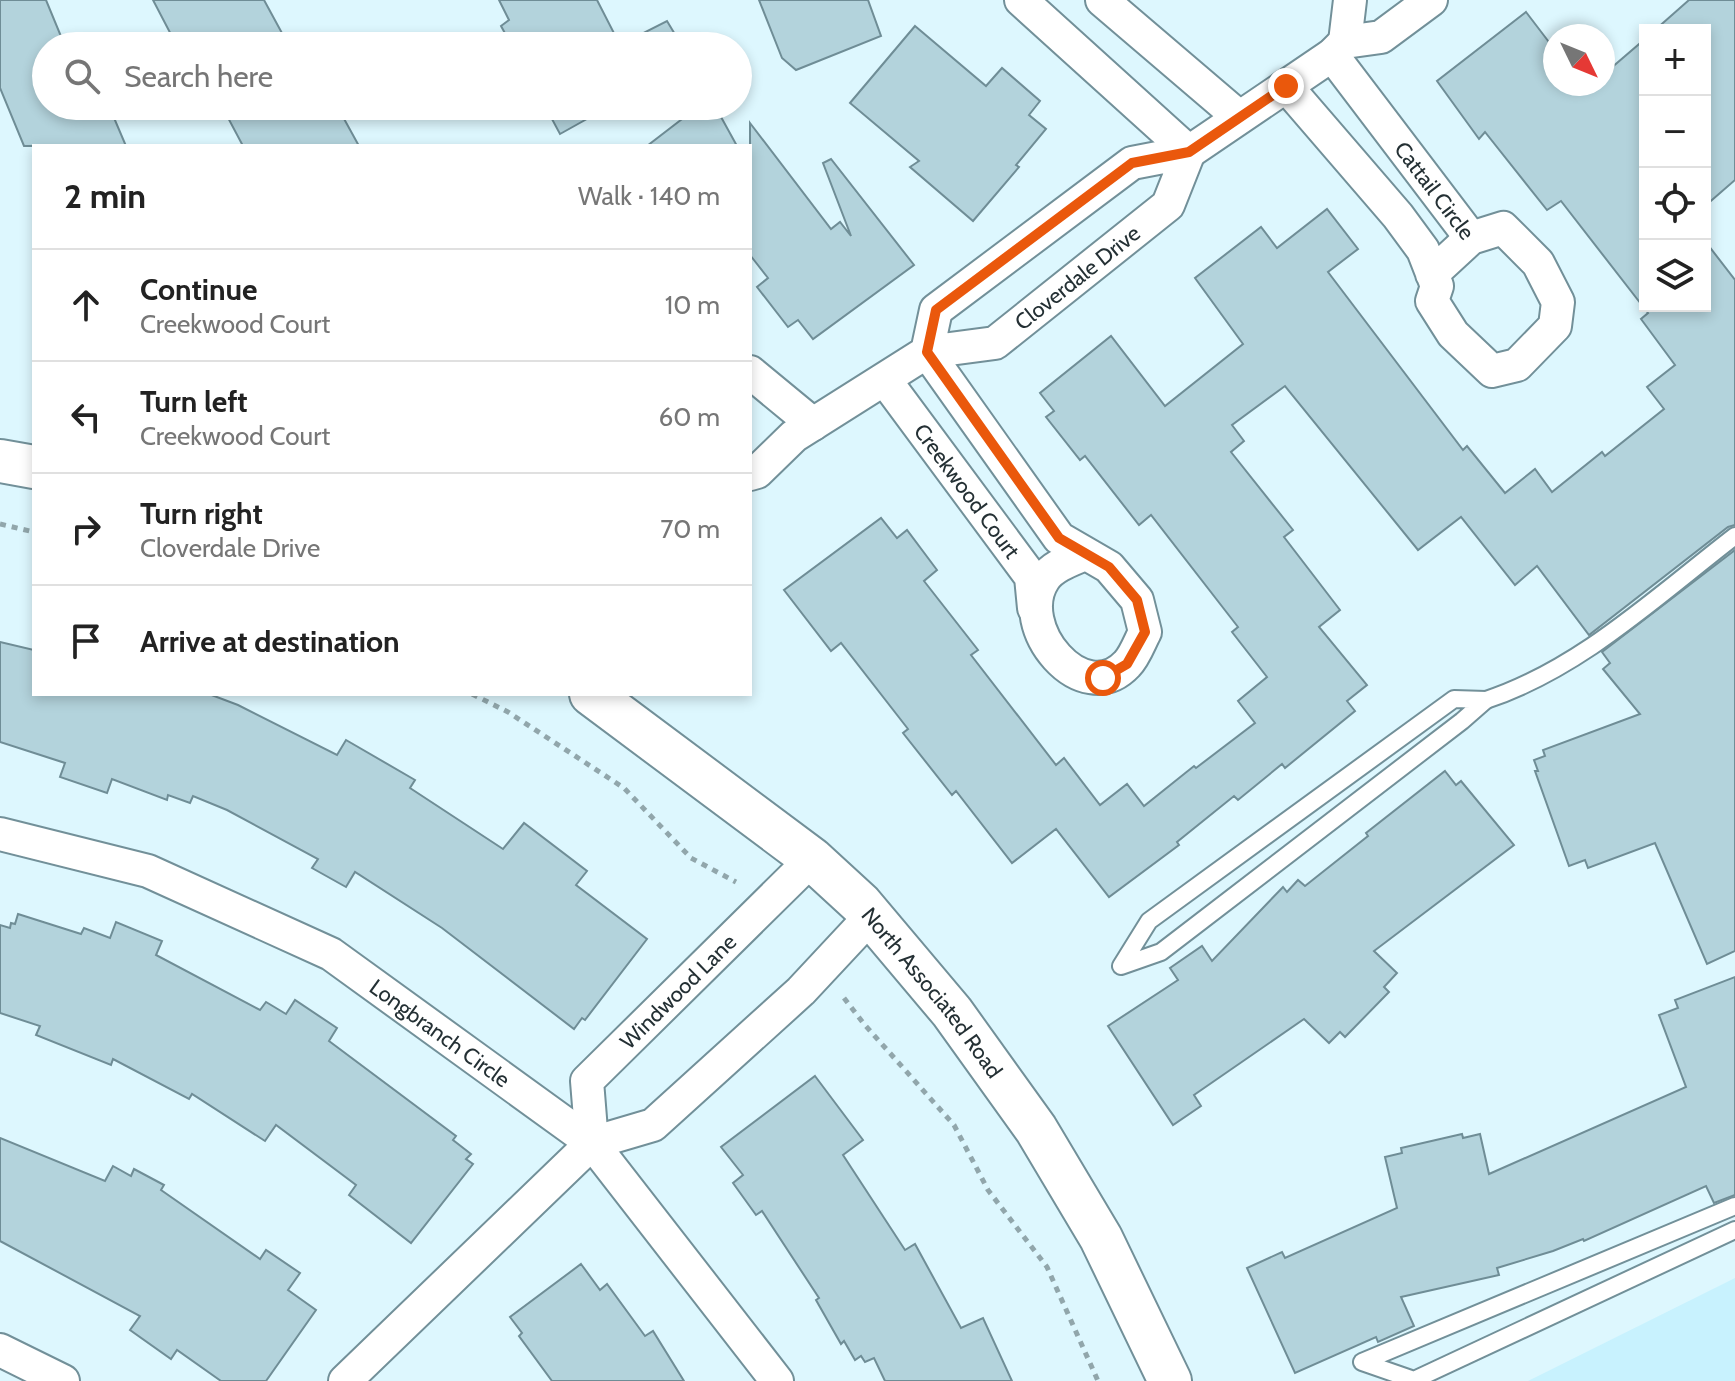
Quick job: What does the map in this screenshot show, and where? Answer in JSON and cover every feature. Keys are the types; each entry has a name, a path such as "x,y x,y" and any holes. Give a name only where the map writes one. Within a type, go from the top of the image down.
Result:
{"street":[{"path":"1021,0 1189,152"},
{"path":"1102,0 1239,117"},
{"path":"1338,48 1350,0"},
{"path":"927,352 936,310 1132,163 1189,152 1338,48 1381,37 1431,0"},
{"name":"Cattail Circle","path":"1286,86 1398,216 1423,250 1437,286 1432,301 1453,334 1492,371 1517,365 1555,326 1558,302 1538,263 1503,228 1471,238 1338,48"},
{"name":"Cloverdale Drive","path":"755,470 794,436 927,352 995,343 1168,205 1189,152"},
{"path":"1432,274 1471,238"},
{"name":"Creekwood Court","path":"885,380 1031,577 1034,608 1044,642 1078,675 1103,678 1127,664 1145,632 1137,600 1109,567 1059,538 927,352"},
{"path":"752,374 813,424"},
{"path":"0,461 32,467"},
{"path":"1034,608 1043,580 1058,566 1085,554"},
{"name":"North Associated Road","path":"594,696 812,859 871,916 952,1012 1036,1129 1101,1238 1170,1381"},
{"name":"Longbranch Circle","path":"0,834 148,871 331,954 592,1143 777,1381"},
{"name":"Windwood Lane","path":"592,1143 587,1081 812,859"},
{"path":"345,1381 592,1143 653,1125 801,991 871,916"},
{"path":"0,1350 63,1381"}],"lane":[{"path":"1486,700 1161,952 1121,966 1149,921 1454,699 1486,700 1516,690 1594,645 1735,536"},
{"path":"1735,1206 1362,1362 1414,1380 1735,1230"}],"path":[{"path":"0,524 32,532"}],"shaded area":[{"path":"1735,1278 1735,1381 1528,1381"}],"building":[{"path":"0,0 46,0 59,32 32,32 32,120 115,120 125,144 24,146 0,88"},
{"path":"153,0 264,0 281,32 170,32"},
{"path":"499,0 597,0 613,32 504,32 501,26 509,20"},
{"path":"759,0 868,0 881,36 796,70 782,58"},
{"path":"1689,0 1735,0 1735,180 1711,201 1711,24 1662,24"},
{"path":"1526,12 1543,34 1543,96 1615,96 1615,65 1639,44 1639,301 1561,201 1547,210 1485,132 1479,139 1437,81"},
{"path":"667,21 674,32 645,32"},
{"path":"915,26 986,86 1002,68 1040,101 1029,115 1046,129 1016,165 1019,167 973,221 910,167 919,161 850,103"},
{"path":"229,120 345,120 358,144 242,144"},
{"path":"552,120 585,120 560,134"},
{"path":"681,120 723,120 736,144 650,144"},
{"path":"750,123 831,229 840,222 851,236 823,163 831,159 914,265 813,339 798,320 788,327 757,287 768,278 752,258"},
{"path":"1327,209 1358,249 1328,272 1463,450 1467,446 1505,493 1535,469 1552,492 1602,452 1605,456 1664,409 1647,387 1675,365 1641,319 1648,313 1711,312 1711,249 1735,280 1735,525 1728,527 1589,635 1537,566 1515,585 1461,517 1418,550 1285,386 1232,425 1244,441 1231,452 1293,530 1284,537 1340,610 1319,627 1367,685 1347,701 1355,711 1285,768 1282,764 1238,800 1234,796 1177,842 1179,845 1109,897 1056,829 1012,863 956,791 952,795 903,733 908,729 841,643 831,651 784,590 881,518 897,538 907,530 937,570 924,581 978,650 971,655 1056,765 1064,758 1100,805 1127,784 1144,806 1255,723 1238,701 1267,677 1232,632 1238,627 1151,515 1139,525 1085,456 1080,460 1046,417 1054,411 1040,393 1111,336 1165,406 1243,344 1195,278 1261,227 1277,248"},
{"path":"1735,550 1735,951 1707,964 1655,843 1588,868 1585,860 1569,866 1535,771 1538,771 1534,760 1545,756 1543,750 1640,714 1603,669 1610,663 1602,652"},
{"path":"0,642 32,650 32,696 214,696 337,755 346,740 415,780 410,788 503,849 524,823 587,871 576,885 647,939 585,1020 582,1018 574,1029 442,928 355,872 346,887 312,868 318,859 227,810 193,796 190,803 168,795 167,800 112,779 107,793 60,777 65,763 0,742"},
{"path":"1445,771 1456,785 1461,781 1514,845 1374,951 1397,973 1384,987 1389,992 1345,1037 1340,1032 1329,1043 1304,1019 1194,1095 1201,1106 1173,1125 1108,1026 1178,980 1170,968 1202,946 1212,961 1283,887 1287,892 1298,880 1305,886"},
{"path":"18,914 81,934 84,928 110,938 116,922 162,941 156,955 260,1010 266,1002 286,1014 295,1000 337,1028 329,1041 456,1136 453,1140 471,1154 466,1159 473,1164 411,1243 349,1195 356,1185 276,1125 265,1141 192,1094 189,1099 113,1059 111,1065 36,1035 40,1026 0,1013 0,925 10,928"},
{"path":"1735,977 1735,1195 1714,1203 1706,1186 1584,1241 1497,1268 1499,1275 1401,1297 1414,1326 1378,1342 1376,1337 1295,1373 1247,1268 1282,1252 1285,1258 1397,1208 1385,1157 1402,1153 1401,1148 1462,1134 1463,1138 1480,1134 1489,1174 1686,1087 1659,1015 1678,1008 1675,1000"},
{"path":"815,1076 863,1140 843,1155 905,1250 915,1244 961,1328 983,1318 1012,1381 885,1381 874,1358 865,1362 861,1356 855,1360 844,1341 841,1344 816,1300 819,1298 762,1211 756,1215 733,1183 743,1175 721,1147"},
{"path":"0,1138 105,1181 113,1166 131,1176 134,1169 164,1185 161,1190 260,1259 266,1250 300,1273 288,1290 316,1310 266,1381 221,1381 177,1350 171,1359 130,1330 140,1316 0,1241"},
{"path":"581,1264 600,1290 607,1284 645,1336 653,1331 684,1381 552,1381 519,1336 522,1333 510,1317"}],"route":[{"path":"1103,678 1127,664 1145,632 1137,600 1109,567 1059,538 927,352 936,310 1132,163 1189,152 1286,86"}]}
